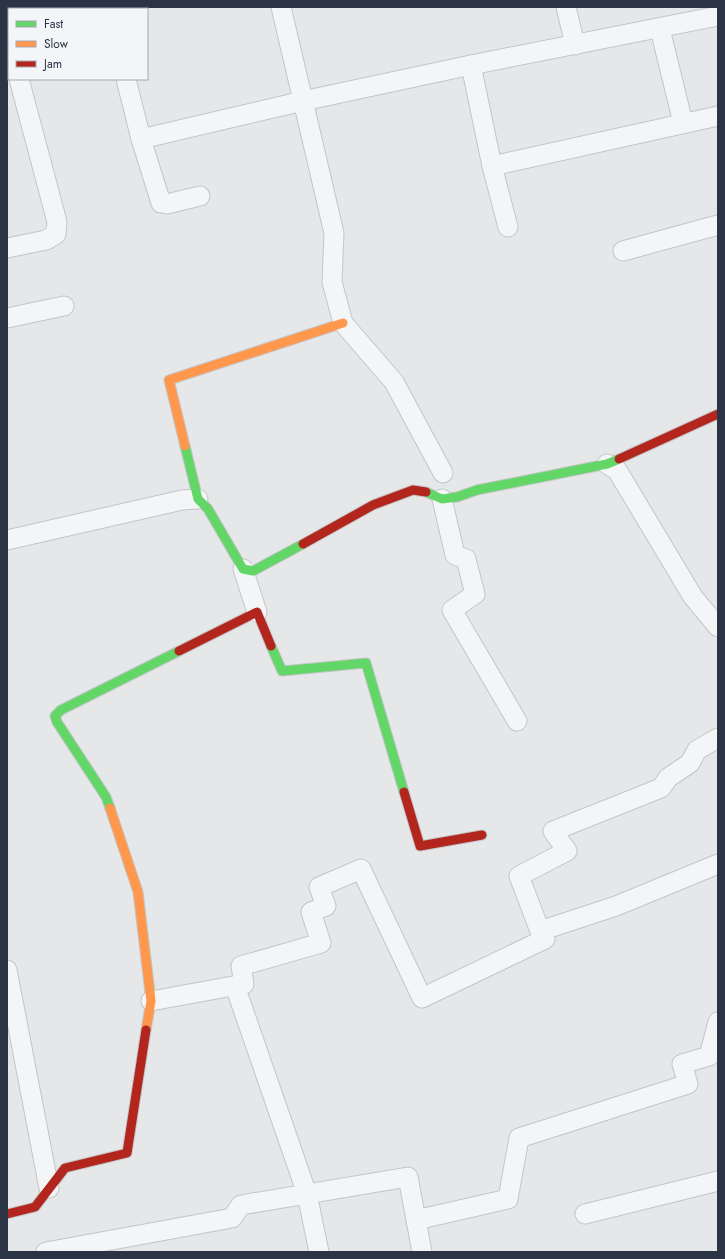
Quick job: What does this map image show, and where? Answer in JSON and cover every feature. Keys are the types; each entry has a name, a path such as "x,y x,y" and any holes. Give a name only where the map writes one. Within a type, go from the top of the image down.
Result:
{"street":[{"path":"281,7 334,232 332,282 343,323 394,382 443,473"},
{"path":"566,7 575,45"},
{"path":"141,139 303,101 471,65 660,29 718,16"},
{"path":"660,29 683,123"},
{"path":"471,65 492,166 508,227"},
{"path":"7,248 46,240 56,234 57,222 19,80"},
{"path":"126,80 141,139 161,203 167,204 200,196"},
{"path":"492,166 718,116"},
{"path":"624,251 718,225"},
{"path":"7,318 64,306"},
{"path":"343,323 168,380 198,499 208,509 243,569 257,612 282,671 366,663 420,846 482,835"},
{"path":"243,569 253,571 373,505 413,490 427,492 442,498 606,464 718,414"},
{"path":"606,464 617,470 693,597 714,616"},
{"path":"442,498 455,555 466,559 475,594 452,610 518,721"},
{"path":"7,540 182,500 198,499"},
{"path":"8,1214 35,1207 65,1168 127,1153 151,1001 138,892 106,797 57,722 55,716 61,710 257,612"},
{"path":"151,1001 244,984 242,966 321,943 311,912 326,906 319,887 361,870 422,998 545,939 519,876 567,851 553,831 661,788 668,778 690,764 697,750 718,738"},
{"path":"540,930 616,906 718,864"},
{"path":"7,970 49,1188"},
{"path":"235,986 307,1194 319,1252"},
{"path":"416,1220 508,1199 519,1138 688,1084 682,1064 708,1056 718,1022"},
{"path":"46,1252 232,1218 241,1205 408,1177 422,1252"},
{"path":"585,1214 718,1181"}],"traffic: fast":[{"path":"185,446 198,499 208,509 243,569 253,571 303,544"},
{"path":"426,492 442,499 457,497 477,490 607,464 619,459"},
{"path":"271,646 282,671 366,663 404,792"},
{"path":"110,808 106,797 57,722 55,716 61,710 179,651"}],"traffic: slow":[{"path":"185,446 169,380 343,323"},
{"path":"110,808 138,892 151,1001 146,1030"}],"traffic: jam":[{"path":"619,459 718,414"},
{"path":"303,544 373,505 413,490 426,492"},
{"path":"179,651 257,612 271,646"},
{"path":"404,792 420,846 482,835"},
{"path":"7,1214 35,1207 65,1168 127,1153 146,1030"}]}
